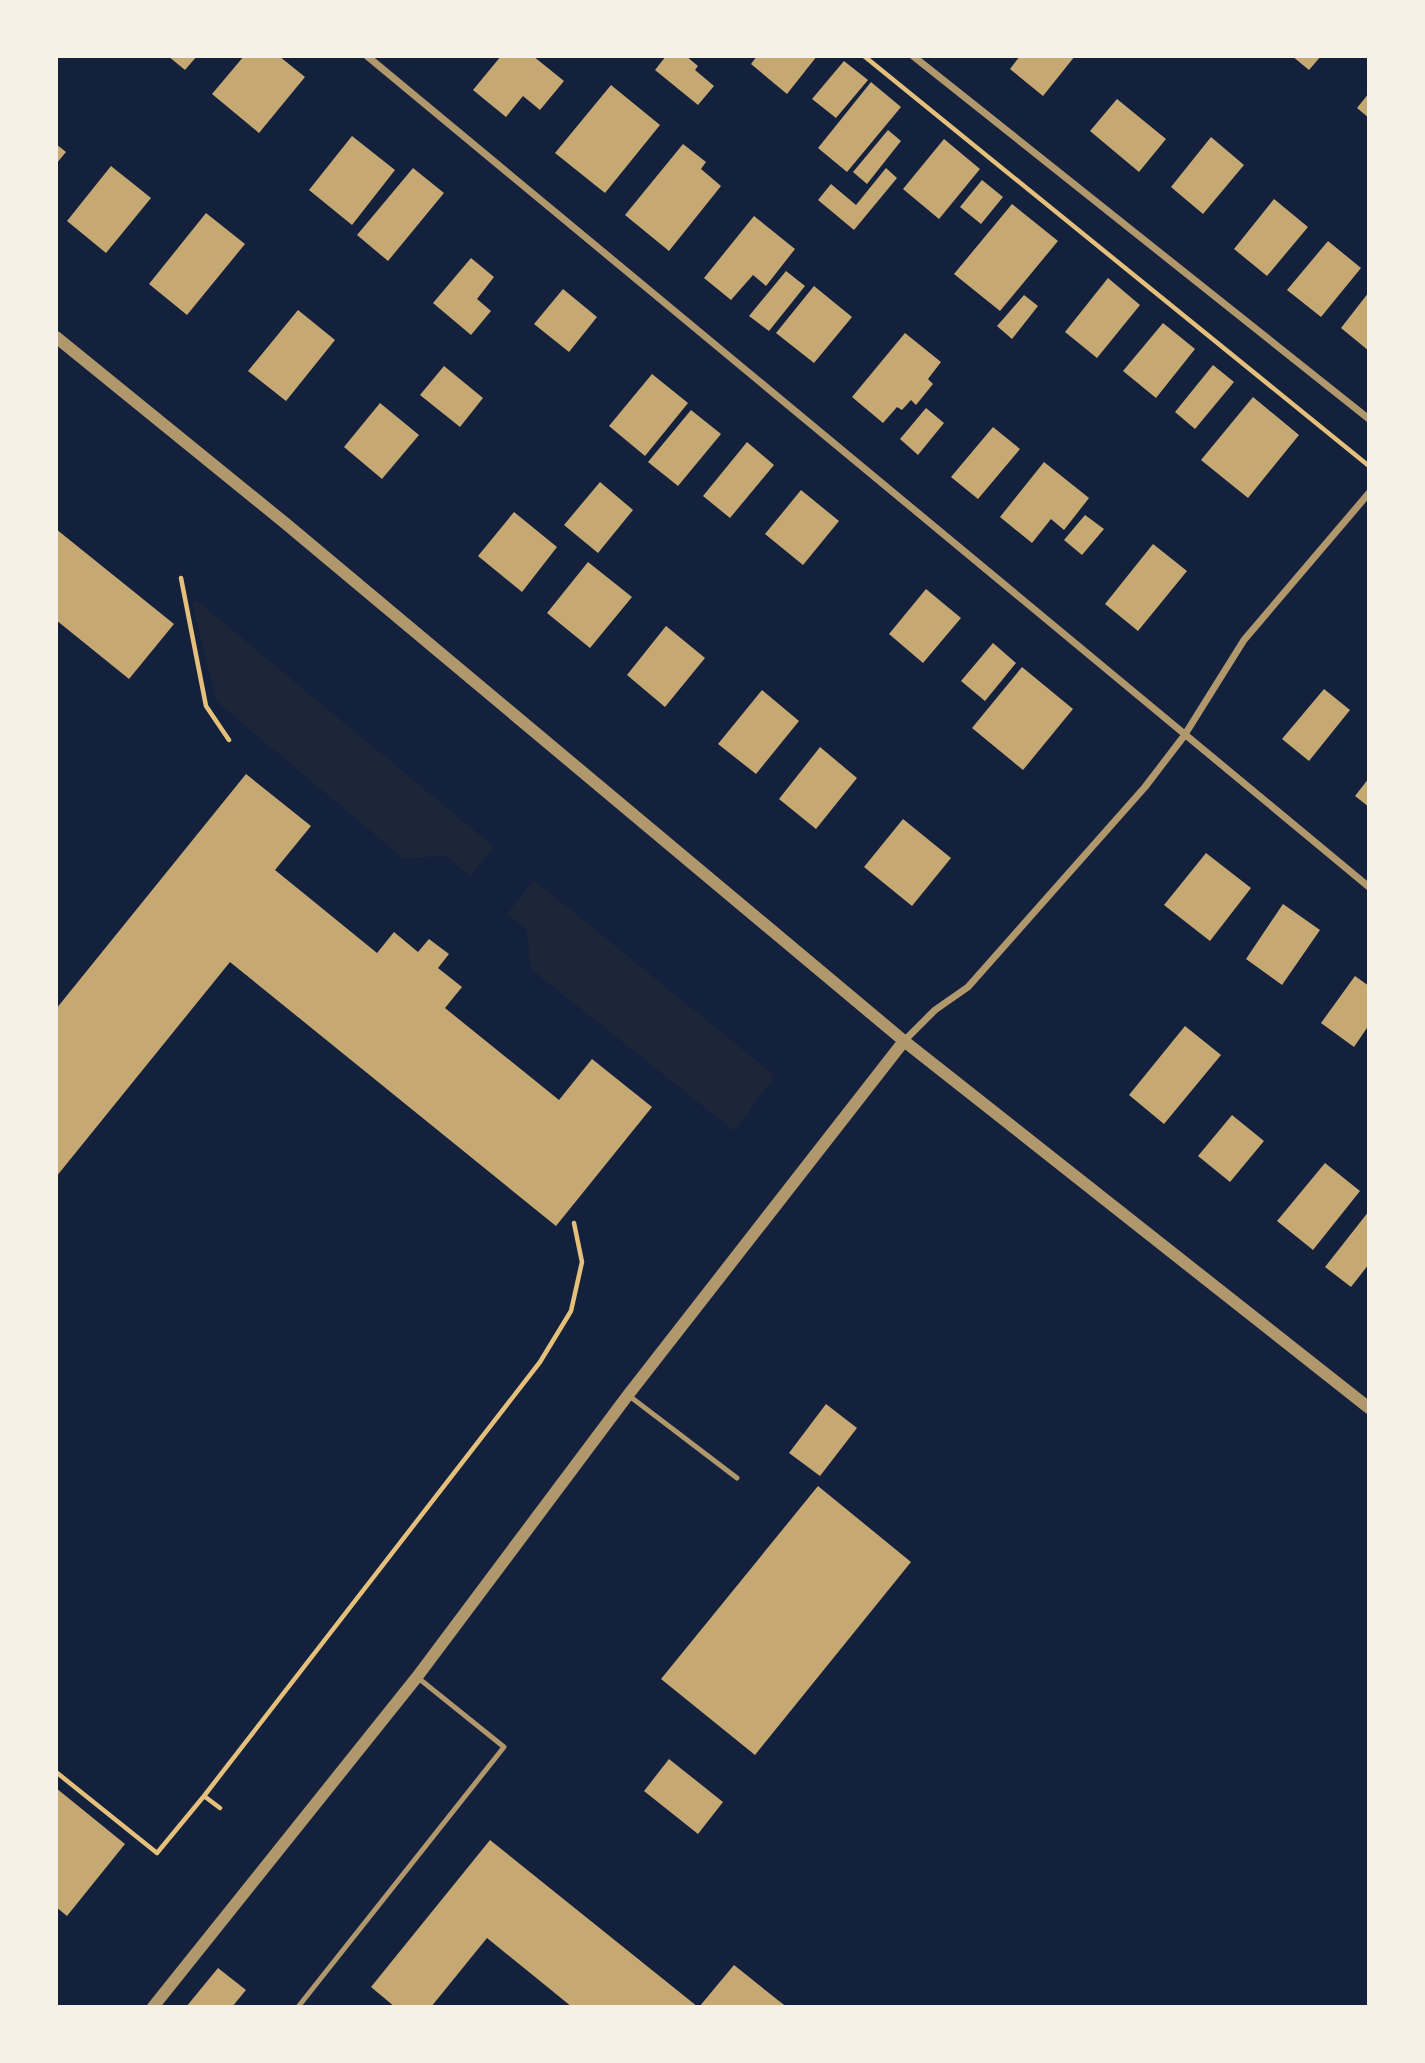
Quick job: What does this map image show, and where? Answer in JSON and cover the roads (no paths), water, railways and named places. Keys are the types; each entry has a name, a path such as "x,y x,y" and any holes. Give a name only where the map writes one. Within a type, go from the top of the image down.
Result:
{"street":[{"path":"367,56 1369,887"},
{"path":"913,56 1369,419"},
{"path":"56,337 285,523 904,1041 1369,1408"},
{"path":"153,2007 416,1677 628,1395 904,1041 935,1010 968,987 1145,787 1184,736 1244,640 1369,494"}],"lane":[{"path":"628,1395 737,1478"},
{"path":"298,2007 504,1747 416,1677"}]}
